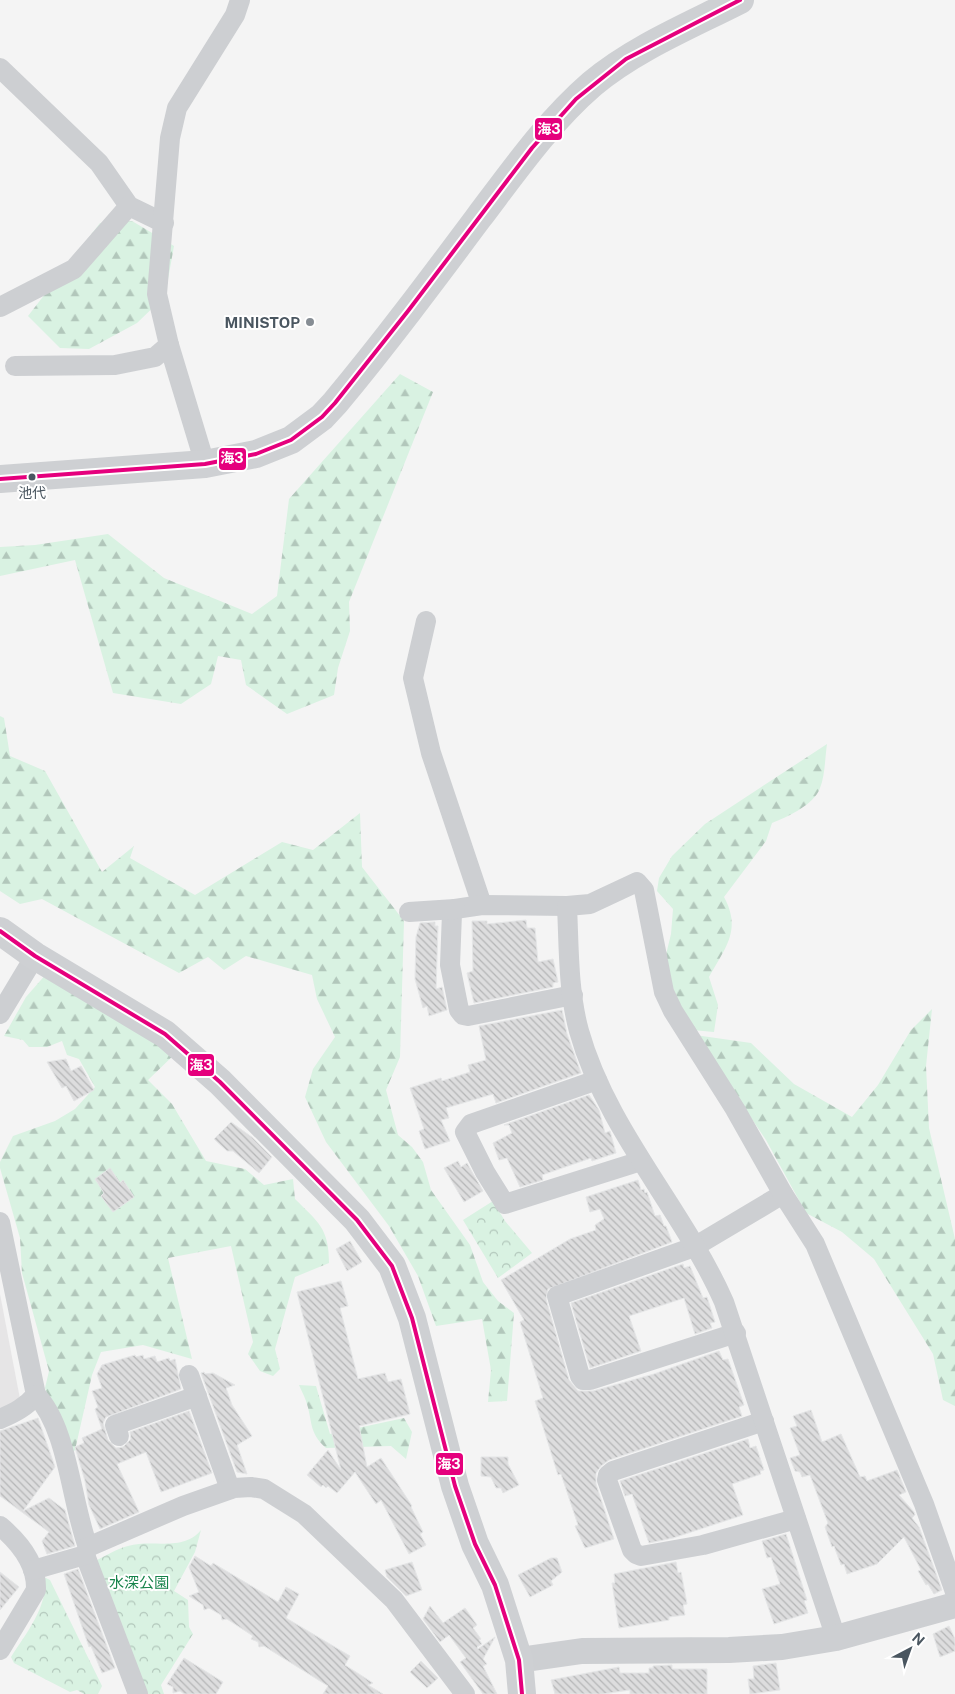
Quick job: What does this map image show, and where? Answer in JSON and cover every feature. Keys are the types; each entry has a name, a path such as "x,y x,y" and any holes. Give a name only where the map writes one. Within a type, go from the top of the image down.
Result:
{"main road":[{"path":"0,479 205,464 274,448 291,440 322,417 384,344 529,152 584,92 610,70 635,55 740,0"},
{"path":"0,931 35,956 165,1034 220,1082 357,1220 392,1266 412,1318 455,1486 475,1544 496,1585 519,1660 522,1694"}],"street":[{"path":"205,464 157,294 170,138 177,108 234,15 240,0"},
{"path":"0,68 99,163 129,206 164,223"},
{"path":"0,307 74,269 129,206"},
{"path":"15,366 115,365 155,357 170,345"},
{"path":"426,621 413,678 431,753 482,905"},
{"path":"409,912 482,905 567,906 590,904 637,882 644,890 664,992 673,1011 735,1109 783,1194 815,1244 924,1504 955,1592"},
{"path":"567,906 573,995 579,1030 597,1080 641,1161 716,1282 736,1333 836,1638"},
{"path":"455,909 452,913 450,965 459,1010 463,1015 468,1016 573,995"},
{"path":"0,1014 35,956"},
{"path":"597,1080 471,1124 465,1132 485,1172 505,1204 641,1161"},
{"path":"736,1333 590,1380 584,1380 580,1376 558,1296 694,1247 783,1194"},
{"path":"0,1222 36,1395 46,1406 61,1442 87,1551 138,1694"},
{"path":"189,1375 230,1489"},
{"path":"0,1419 29,1403 36,1395"},
{"path":"119,1436 115,1425 129,1412 197,1396"},
{"path":"764,1421 613,1472 608,1475 608,1480 632,1550 641,1556 703,1545 796,1519"},
{"path":"33,1570 87,1551 183,1506 230,1489 251,1487 264,1489 310,1519 394,1600 465,1694"},
{"path":"0,1526 19,1543 36,1579 36,1590 0,1650"},
{"path":"519,1660 582,1651 729,1650 782,1647 836,1638 955,1605"}],"shaded area":[{"path":"0,1294 20,1399 0,1409"}],"green space":[{"path":"132,221 174,246 165,296 137,323 89,349 60,348 28,316 100,223"},
{"path":"400,374 433,392 349,602 350,631 338,668 334,695 287,714 246,685 241,660 218,656 211,684 181,704 113,693 75,560 0,576 0,547 35,545 108,534 164,578 252,614 277,596 289,499"},
{"path":"0,716 4,718 10,756 45,771 102,872 134,846 130,858 195,895 282,842 313,850 360,813 362,867 404,921 400,1057 386,1090 398,1135 412,1147 423,1162 431,1190 470,1245 483,1282 498,1301 514,1313 507,1401 488,1402 491,1370 482,1319 436,1326 418,1276 389,1226 326,1142 305,1097 313,1069 335,1037 317,999 312,975 246,956 224,970 208,957 179,973 42,899 20,904 0,891"},
{"path":"827,744 823,778 817,794 799,810 772,823 766,841 724,897 732,919 726,948 709,977 718,1005 714,1032 692,1030 663,967 671,934 673,909 657,891 659,878 672,856 705,824"},
{"path":"47,973 177,1052 148,1080 172,1104 206,1161 245,1169 264,1185 293,1179 295,1199 316,1220 324,1233 327,1241 329,1263 295,1277 275,1349 280,1369 273,1376 260,1371 248,1354 253,1342 231,1246 168,1258 192,1359 143,1345 101,1352 92,1375 75,1450 70,1455 45,1388 49,1371 22,1273 20,1238 0,1168 0,1162 13,1136 55,1121 75,1109 95,1087 79,1059 67,1055 62,1041 47,1047 29,1047 23,1040 4,1036 26,997"},
{"path":"932,1009 926,1066 929,1128 955,1239 955,1406 943,1400 933,1354 874,1259 842,1232 806,1213 766,1140 695,1035 751,1043 794,1084 852,1117 878,1085 911,1030"},
{"path":"493,1201 505,1221 532,1253 498,1278 463,1220"},
{"path":"299,1385 316,1386 330,1434 404,1418 412,1432 406,1459 391,1446 326,1448 316,1437 306,1401"},
{"name":"水深公園","path":"201,1530 195,1552 174,1591 188,1600 189,1627 193,1634 161,1685 164,1694 142,1694 93,1562 128,1546 185,1541 194,1537"},
{"path":"44,1577 50,1580 102,1686 98,1694 84,1694 77,1690 70,1692 14,1663 11,1657 40,1608 45,1587"}],"building":[{"path":"526,920 527,928 535,928 538,962 553,959 558,982 553,983 553,987 474,1003 467,973 473,971 472,921 487,921 487,924"},
{"path":"435,922 435,926 438,926 436,989 442,987 447,1010 429,1016 427,1006 423,1008 415,979 416,937 420,923"},
{"path":"562,1010 567,1034 581,1073 496,1103 493,1094 446,1108 449,1118 441,1120 450,1141 425,1149 419,1131 424,1129 410,1088 441,1078 442,1081 470,1072 468,1065 486,1060 479,1026"},
{"path":"66,1059 71,1071 81,1066 94,1090 74,1101 66,1086 62,1088 47,1062"},
{"path":"589,1095 599,1110 605,1133 610,1131 616,1153 592,1161 591,1158 542,1175 543,1180 520,1187 507,1158 499,1160 493,1143 512,1133 509,1125 504,1125"},
{"path":"231,1122 253,1138 272,1157 259,1173 233,1151 227,1151 214,1139"},
{"path":"458,1161 461,1167 467,1163 483,1191 464,1202 444,1168"},
{"path":"110,1168 120,1183 123,1180 134,1197 113,1212 101,1196 104,1193 95,1179"},
{"path":"638,1180 641,1190 644,1189 645,1193 647,1192 655,1216 660,1215 672,1242 548,1289 546,1299 569,1380 578,1391 593,1391 654,1374 719,1351 723,1360 728,1359 744,1405 739,1407 742,1416 609,1460 601,1466 596,1473 596,1484 614,1539 585,1548 575,1526 578,1525 561,1474 558,1475 535,1401 543,1398 520,1322 524,1320 501,1280 570,1239 596,1230 595,1225 604,1219 600,1209 590,1212 586,1197"},
{"path":"350,1241 362,1262 347,1271 336,1249"},
{"path":"683,1264 684,1268 690,1266 703,1298 707,1297 715,1322 710,1323 712,1328 695,1334 684,1298 629,1316 641,1351 590,1368 571,1303"},
{"path":"341,1281 348,1306 340,1308 358,1379 385,1373 388,1382 401,1379 410,1414 359,1426 367,1467 381,1458 412,1506 423,1532 420,1534 426,1545 409,1554 381,1500 376,1504 355,1472 337,1493 328,1486 326,1488 323,1485 321,1487 307,1475 328,1450 341,1470 297,1292"},
{"path":"135,1355 136,1357 143,1355 144,1359 155,1356 157,1362 169,1358 170,1361 175,1359 181,1389 106,1417 103,1423 108,1440 116,1448 123,1447 131,1439 130,1432 189,1411 212,1473 161,1492 146,1452 117,1464 139,1512 100,1529 89,1505 85,1481 75,1447 84,1443 82,1438 102,1429 95,1409 98,1407 92,1391 102,1388 97,1374 102,1365"},
{"path":"204,1372 205,1374 213,1373 235,1385 226,1388 232,1405 252,1436 237,1445 247,1474 237,1472 201,1373"},
{"path":"811,1410 822,1442 841,1434 860,1477 865,1476 867,1481 897,1470 906,1492 899,1495 914,1512 915,1515 912,1518 919,1527 942,1590 934,1594 928,1584 926,1585 918,1571 921,1570 904,1537 877,1564 847,1574 844,1564 841,1565 834,1546 832,1547 825,1527 828,1523 810,1475 802,1477 800,1472 795,1471 790,1458 800,1455 790,1428 797,1426 793,1416"},
{"path":"38,1418 55,1467 23,1511 49,1498 65,1510 75,1546 47,1554 42,1541 49,1532 0,1496 0,1431"},
{"path":"748,1439 750,1448 756,1446 764,1470 760,1471 761,1474 732,1484 743,1515 673,1538 649,1543 632,1494 625,1496 620,1481"},
{"path":"481,1457 508,1457 508,1464 519,1485 503,1493 501,1488 496,1488 491,1477 481,1476"},
{"path":"786,1534 807,1600 804,1601 808,1613 774,1624 762,1589 780,1584 771,1557 767,1558 762,1541"},
{"path":"195,1556 211,1566 213,1563 278,1602 286,1587 299,1594 286,1618 350,1656 345,1665 373,1683 368,1685 383,1694 323,1694 328,1686 264,1646 259,1647 258,1642 251,1639 253,1636 227,1619 222,1620 221,1615 209,1608 204,1610 203,1605 189,1596 199,1592 189,1567"},
{"path":"551,1558 557,1558 562,1572 551,1581 553,1585 530,1597 518,1575"},
{"path":"412,1562 422,1590 406,1596 387,1577 385,1570"},
{"path":"676,1562 678,1573 681,1572 687,1604 683,1605 685,1615 669,1617 669,1620 619,1628 612,1583 615,1583 614,1574"},
{"path":"78,1569 115,1668 102,1673 91,1646 89,1647 64,1574"},
{"path":"0,1572 19,1587 0,1610"},
{"path":"430,1606 443,1623 465,1608 477,1625 473,1628 481,1639 479,1640 482,1644 477,1647 478,1649 495,1637 483,1659 487,1664 483,1666 497,1694 483,1694 460,1662 466,1658 449,1635 440,1642 423,1619"},
{"path":"949,1626 955,1639 955,1651 940,1657 933,1634"},
{"path":"184,1658 223,1682 216,1694 184,1694 180,1691 173,1693 173,1687 167,1684"},
{"path":"421,1661 438,1678 427,1688 410,1672"},
{"path":"776,1663 780,1690 750,1694 748,1679 754,1679 753,1666"},
{"path":"672,1665 672,1669 707,1669 707,1694 630,1694 630,1690 603,1694 555,1694 551,1680 619,1667 620,1673 649,1673 649,1668 653,1668 653,1666"}],"transit line":[{"name":"海3","path":"0,479 205,464 256,454 291,440 322,417 335,403 408,311 532,148 576,99 626,59 740,0"},
{"name":"海3","path":"0,931 35,956 165,1034 220,1082 357,1220 392,1266 412,1318 455,1486 475,1544 495,1585 519,1660 522,1694"}],"place":[{"name":"MINISTOP","path":"310,322"},
{"name":"池代","path":"32,477"}]}
